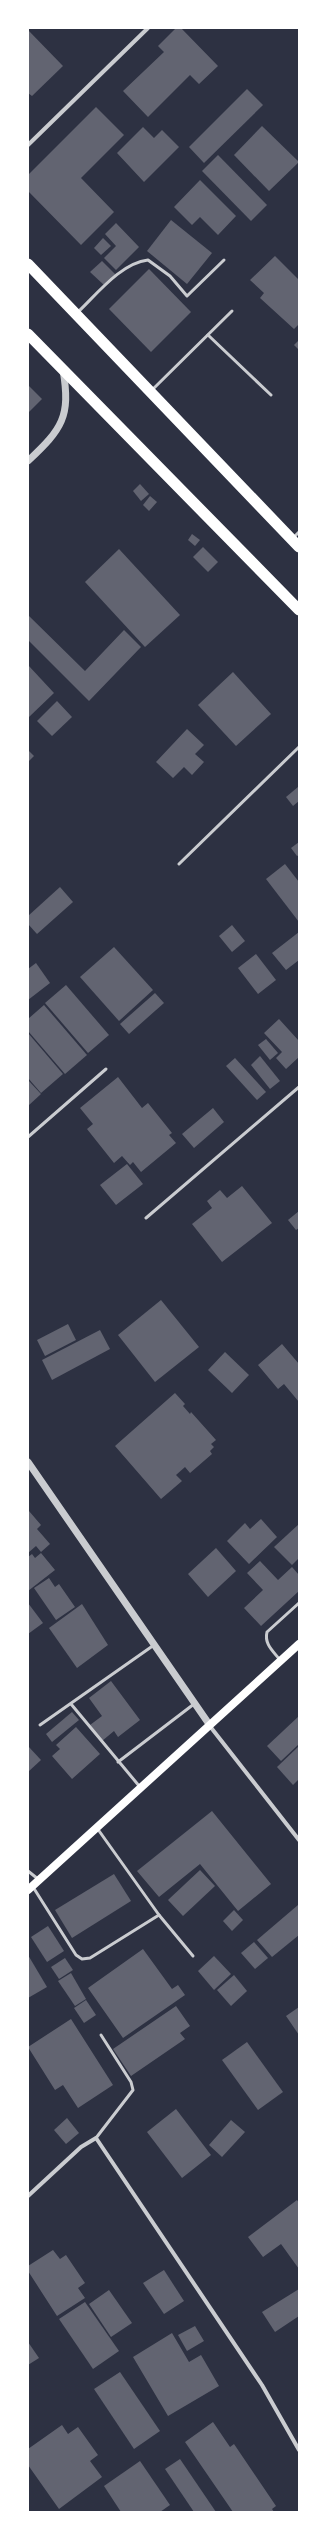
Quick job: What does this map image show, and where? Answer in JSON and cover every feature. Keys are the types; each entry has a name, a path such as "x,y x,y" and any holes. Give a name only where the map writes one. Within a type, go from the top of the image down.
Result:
{"highway":[{"path":"28,264 150,392 296,540"},
{"path":"28,334 299,610"}],"main road":[{"path":"30,1888 209,1724 299,1644"}],"street":[{"path":"28,145 148,28"},
{"path":"28,461 48,443 61,425 67,397 63,370"},
{"path":"28,1462 194,1704 298,1837"},
{"path":"28,2196 81,2147 96,2138 262,2385 299,2450"}],"lane":[{"path":"76,314 128,266 139,261 148,260 170,276 187,296 224,260"},
{"path":"150,392 232,311"},
{"path":"208,335 271,395"},
{"path":"179,864 299,748"},
{"path":"28,1137 106,1069"},
{"path":"146,1218 299,1087"},
{"path":"280,1660 267,1644 265,1639 267,1632 299,1603"},
{"path":"40,1725 154,1645"},
{"path":"71,1704 140,1787"},
{"path":"118,1762 194,1704"},
{"path":"96,1827 159,1915 193,1956"},
{"path":"28,1871 39,1880"},
{"path":"30,1888 76,1955 82,1959 90,1958 159,1915"},
{"path":"96,2138 132,2090 131,2082 101,2035"}],"building":[{"path":"176,28 181,28 218,66 199,84 190,75 148,117 123,91 164,52 158,46"},
{"path":"28,30 63,66 32,96 28,93"},
{"path":"247,89 263,105 204,163 189,147"},
{"path":"96,107 124,135 81,178 114,212 81,245 28,191 28,175"},
{"path":"262,126 299,162 269,191 234,155"},
{"path":"143,127 154,138 162,130 179,147 144,182 117,153"},
{"path":"218,155 267,205 251,221 202,171"},
{"path":"200,180 236,216 218,235 200,217 192,225 174,207"},
{"path":"171,220 212,253 187,284 147,251"},
{"path":"116,223 139,247 116,270 104,258 116,246 105,234"},
{"path":"103,238 111,246 101,255 94,248"},
{"path":"275,256 299,280 299,324 294,329 260,298 264,293 250,280"},
{"path":"102,261 116,275 105,286 90,272"},
{"path":"149,269 191,312 151,352 109,309"},
{"path":"299,340 299,350 294,345"},
{"path":"28,385 42,399 28,413"},
{"path":"140,484 149,494 141,501 133,491"},
{"path":"150,496 157,502 149,511 143,505"},
{"path":"192,534 200,540 195,546 188,540"},
{"path":"203,547 218,562 208,572 193,557"},
{"path":"119,549 180,615 145,647 85,582"},
{"path":"28,615 85,671 124,630 141,647 89,701 28,640"},
{"path":"28,665 54,693 29,717 28,716"},
{"path":"233,672 271,714 236,746 198,705"},
{"path":"57,701 72,717 52,736 37,721"},
{"path":"187,729 204,745 195,754 204,762 192,775 184,767 173,778 156,762"},
{"path":"28,750 34,756 28,762"},
{"path":"298,787 299,801 293,806 286,797"},
{"path":"299,842 299,855 297,856 291,848"},
{"path":"285,864 299,882 299,922 266,879"},
{"path":"60,887 73,902 37,934 28,924 28,916"},
{"path":"232,925 245,941 232,952 219,936"},
{"path":"299,932 299,960 286,970 272,953"},
{"path":"114,947 153,990 119,1021 80,977"},
{"path":"256,954 276,980 258,994 238,968"},
{"path":"36,963 50,983 28,1000 28,969"},
{"path":"66,985 109,1035 88,1053 45,1003"},
{"path":"155,993 164,1003 129,1034 120,1024"},
{"path":"44,1005 87,1055 65,1074 28,1031 28,1019"},
{"path":"279,1019 299,1041 299,1057 286,1069 276,1058 282,1052 264,1033"},
{"path":"28,1033 63,1074 41,1093 28,1078"},
{"path":"266,1039 278,1053 270,1060 258,1045"},
{"path":"260,1056 280,1081 270,1089 251,1065"},
{"path":"235,1058 266,1092 257,1100 226,1066"},
{"path":"118,1077 142,1108 148,1103 172,1133 169,1135 176,1143 141,1172 133,1162 130,1165 122,1156 114,1163 87,1129 93,1124 80,1108"},
{"path":"28,1080 41,1094 28,1106"},
{"path":"213,1108 224,1122 194,1148 182,1134"},
{"path":"127,1164 143,1184 116,1205 100,1185"},
{"path":"242,1186 272,1223 222,1262 192,1224 212,1208 207,1201 220,1190 227,1198"},
{"path":"299,1211 299,1228 296,1230 288,1220"},
{"path":"161,1300 199,1347 155,1382 118,1335"},
{"path":"68,1324 76,1340 45,1356 37,1340"},
{"path":"100,1330 110,1349 52,1380 42,1360"},
{"path":"282,1344 299,1364 299,1402 284,1384 278,1389 258,1365"},
{"path":"225,1352 249,1375 232,1393 208,1370"},
{"path":"175,1393 185,1404 183,1406 190,1414 191,1412 216,1440 211,1444 214,1447 210,1451 212,1454 190,1473 185,1467 176,1475 182,1481 161,1499 115,1446"},
{"path":"29,1511 41,1525 37,1529 50,1544 41,1552 36,1546 28,1553"},
{"path":"261,1519 277,1537 249,1564 227,1541 245,1523 250,1529"},
{"path":"299,1524 299,1558 292,1565 274,1547"},
{"path":"216,1548 236,1571 208,1597 188,1574"},
{"path":"41,1553 55,1570 28,1591 28,1557 32,1554 35,1558"},
{"path":"260,1561 278,1580 292,1567 299,1575 299,1591 261,1626 244,1608 263,1590 247,1573"},
{"path":"49,1578 55,1587 59,1584 75,1607 56,1620 34,1588"},
{"path":"28,1603 43,1623 28,1634"},
{"path":"82,1604 108,1645 77,1668 49,1628"},
{"path":"111,1681 140,1720 118,1737 114,1731 102,1741 90,1725 102,1716 89,1698"},
{"path":"72,1712 79,1720 52,1742 46,1734"},
{"path":"299,1716 299,1744 281,1761 267,1746"},
{"path":"76,1727 100,1754 72,1779 52,1756 60,1749 56,1745"},
{"path":"28,1746 41,1760 28,1772"},
{"path":"299,1746 299,1779 293,1785 277,1767"},
{"path":"212,1811 271,1884 238,1911 200,1864 159,1897 137,1871"},
{"path":"200,1870 215,1886 183,1916 168,1900"},
{"path":"114,1874 131,1901 72,1938 55,1910"},
{"path":"298,1905 299,1935 272,1957 257,1940"},
{"path":"234,1910 243,1920 232,1931 223,1921"},
{"path":"48,1926 64,1951 47,1962 31,1937"},
{"path":"254,1942 268,1958 255,1969 241,1953"},
{"path":"143,1949 172,1989 178,1985 185,1995 123,2038 88,1988"},
{"path":"28,1955 47,1987 28,1998"},
{"path":"214,1956 231,1974 214,1990 198,1971"},
{"path":"65,1958 73,1970 59,1979 51,1967"},
{"path":"71,1973 86,1999 75,2006 58,1981"},
{"path":"234,1975 247,1991 231,2006 217,1990"},
{"path":"86,2000 96,2015 84,2023 74,2008"},
{"path":"176,2006 190,2026 180,2033 185,2039 131,2076 113,2049"},
{"path":"299,2007 299,2035 286,2016"},
{"path":"71,2019 113,2085 78,2108 63,2085 55,2090 28,2047"},
{"path":"247,2042 283,2092 258,2110 222,2060"},
{"path":"176,2109 211,2155 182,2178 147,2132"},
{"path":"67,2118 79,2133 66,2144 54,2130"},
{"path":"231,2120 245,2132 222,2157 209,2145"},
{"path":"297,2200 299,2203 299,2269 281,2244 263,2257 248,2237"},
{"path":"53,2250 60,2259 66,2255 85,2283 78,2288 85,2298 57,2316 28,2271 28,2266"},
{"path":"164,2270 184,2301 164,2314 143,2283"},
{"path":"299,2289 299,2316 275,2332 262,2312"},
{"path":"109,2290 132,2323 111,2337 89,2304"},
{"path":"85,2302 119,2351 93,2369 59,2319"},
{"path":"195,2326 204,2341 187,2351 178,2335"},
{"path":"172,2333 189,2362 201,2355 219,2386 168,2416 133,2357"},
{"path":"28,2342 39,2358 28,2365"},
{"path":"120,2372 160,2431 134,2449 94,2389"},
{"path":"213,2422 230,2447 234,2444 276,2506 272,2509 274,2512 233,2512 185,2442"},
{"path":"62,2425 68,2434 78,2427 98,2455 90,2461 102,2477 59,2509 28,2465 28,2449"},
{"path":"180,2459 216,2512 194,2512 165,2469"},
{"path":"140,2461 170,2505 160,2512 121,2512 104,2486"}]}
